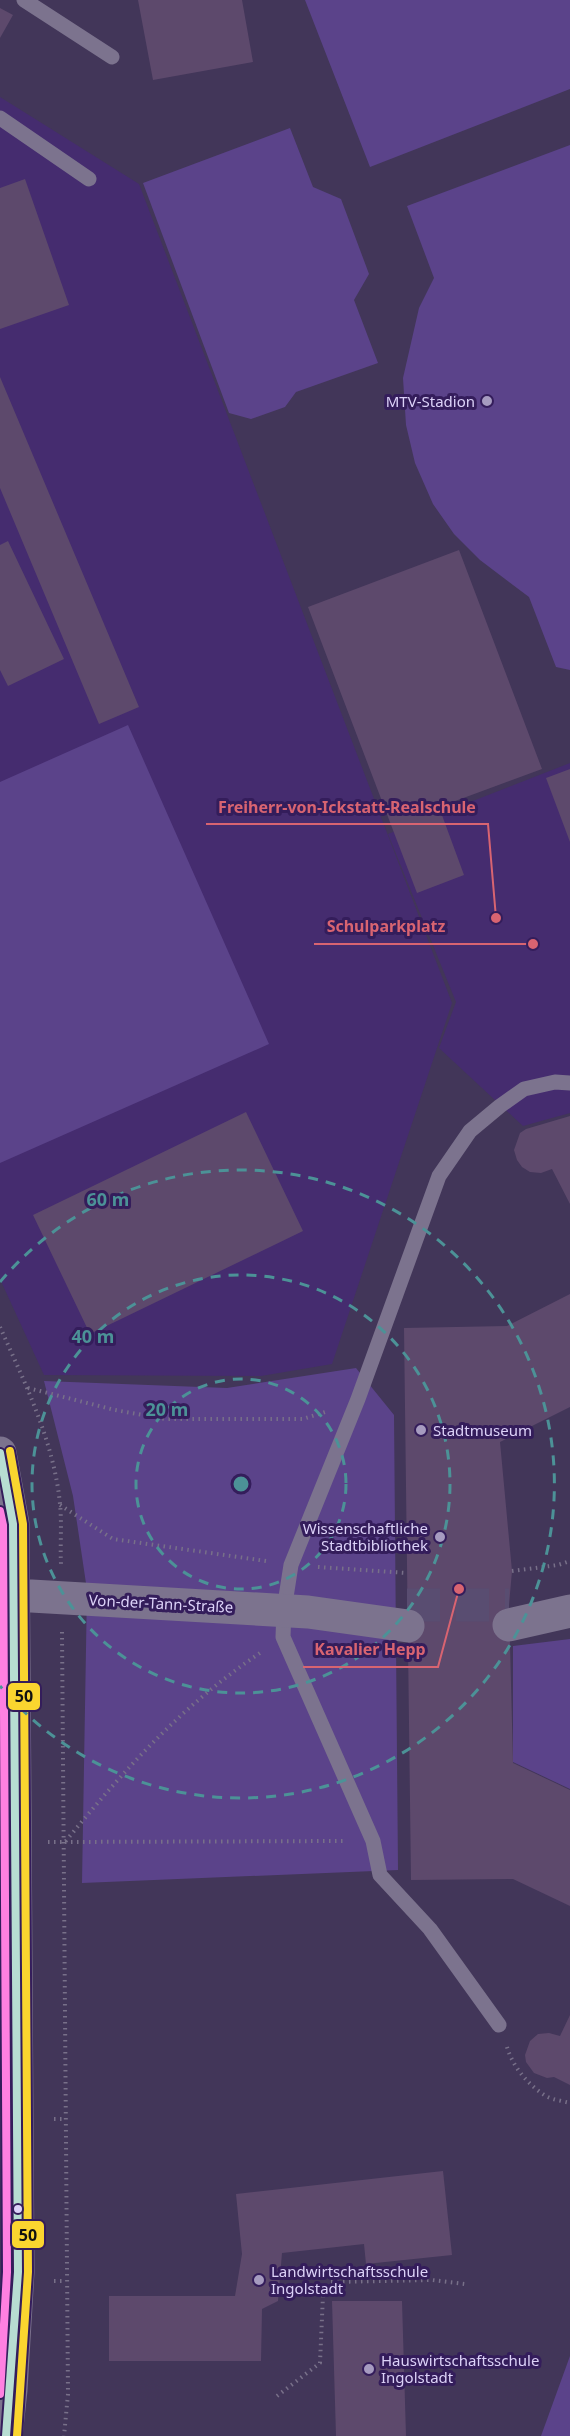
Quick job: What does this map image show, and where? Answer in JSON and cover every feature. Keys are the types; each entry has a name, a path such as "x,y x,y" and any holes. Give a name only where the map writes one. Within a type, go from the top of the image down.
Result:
{"street":[{"path":"0,1453 13,1524 14,1595 18,2272 6,2436"},
{"name":"Von-der-Tann-Straße","path":"14,1595 61,1597 292,1620 407,1616"},
{"path":"570,1603 509,1615 570,1611"}],"lane":[{"path":"24,0 112,57"},
{"path":"0,118 89,179"},
{"path":"499,2025 430,1929 380,1875 373,1841 292,1620 291,1565 358,1399 402,1271 439,1176 470,1131 524,1089 555,1082 570,1083"}],"path":[{"path":"0,1327 28,1388 51,1455 60,1504 68,2394 64,2436"},
{"path":"28,1388 115,1410 165,1419 189,1420 303,1419 358,1399"},
{"path":"60,1504 113,1539 291,1565 407,1573"},
{"path":"512,1571 558,1565 570,1561"},
{"path":"64,1842 125,1770 179,1716 292,1620"},
{"path":"15,1843 373,1841"},
{"path":"499,2025 511,2059 523,2077 548,2097 570,2103"},
{"path":"54,2119 66,2119"},
{"path":"277,2397 320,2362 323,2295 330,2282 432,2280 465,2284"},
{"path":"54,2281 66,2281"}],"shaded area":[{"path":"305,0 570,0 570,89 370,167"},
{"path":"0,97 139,184 452,1003 332,1364 261,1376 44,1375 0,1279"},
{"path":"290,128 313,187 341,199 369,274 354,300 378,363 296,392 285,407 251,419 229,413 143,183"},
{"name":"MTV-Stadion","path":"570,145 570,670 556,667 529,597 480,560 454,534 433,504 415,463 406,425 403,378 419,308 434,278 407,206"},
{"path":"128,725 269,1044 0,1163 0,782"},
{"path":"570,763 570,1113 523,1126 439,1048 456,1002 388,834"},
{"path":"356,1368 394,1415 398,1870 82,1883 87,1590 73,1496 44,1381 227,1388"},
{"path":"570,1639 570,1789 513,1762 513,1646"},
{"path":"570,2356 570,2436 541,2436"}],"building":[{"path":"138,0 242,0 253,62 153,80"},
{"path":"0,8 13,15 0,38"},
{"path":"25,179 69,305 0,329 0,188"},
{"path":"0,377 139,707 99,724 0,488"},
{"path":"8,541 64,659 8,686 0,670 0,545"},
{"path":"459,550 542,769 439,807 464,875 417,893 308,607"},
{"path":"570,769 570,842 546,778"},
{"path":"246,1112 303,1231 90,1334 33,1215"},
{"path":"570,1116 570,1204 552,1169 541,1173 530,1172 522,1167 514,1150 520,1133 526,1129"},
{"path":"570,1294 570,1407 500,1442 512,1571 509,1605 513,1763 570,1790 570,1906 513,1879 411,1880 404,1328 507,1326"},
{"path":"570,2015 570,2085 554,2077 547,2078 534,2073 526,2062 525,2055 530,2041 538,2034 549,2033 560,2036"},
{"name":"Landwirtschaftsschule Ingolstadt","path":"443,2171 452,2255 366,2264 364,2244 282,2253 278,2301 262,2309 261,2361 109,2361 109,2296 235,2296 242,2254 236,2194"},
{"name":"Hauswirtschaftsschule Ingolstadt","path":"332,2301 402,2301 406,2436 336,2436"}],"tunnel":[{"path":"407,1605 509,1605"}],"transit line":[{"name":"50","path":"10,1451 23,1524 28,2272 17,2436"},
{"path":"0,1453 13,1524 18,2272 6,2436"},
{"path":"0,1511 3,1525 7,2272 0,2394"}],"place":[{"name":"MTV-Stadion","path":"487,401"},
{"name":"Freiherr-von-Ickstatt-Realschule","path":"496,918"},
{"name":"Schulparkplatz","path":"533,944"},
{"name":"Stadtmuseum","path":"421,1430"},
{"name":"Wissenschaftliche Stadtbibliothek","path":"440,1537"},
{"name":"Kavalier Hepp","path":"459,1589"},
{"name":"Landwirtschaftsschule Ingolstadt","path":"259,2280"},
{"name":"Hauswirtschaftsschule Ingolstadt","path":"369,2369"}]}
